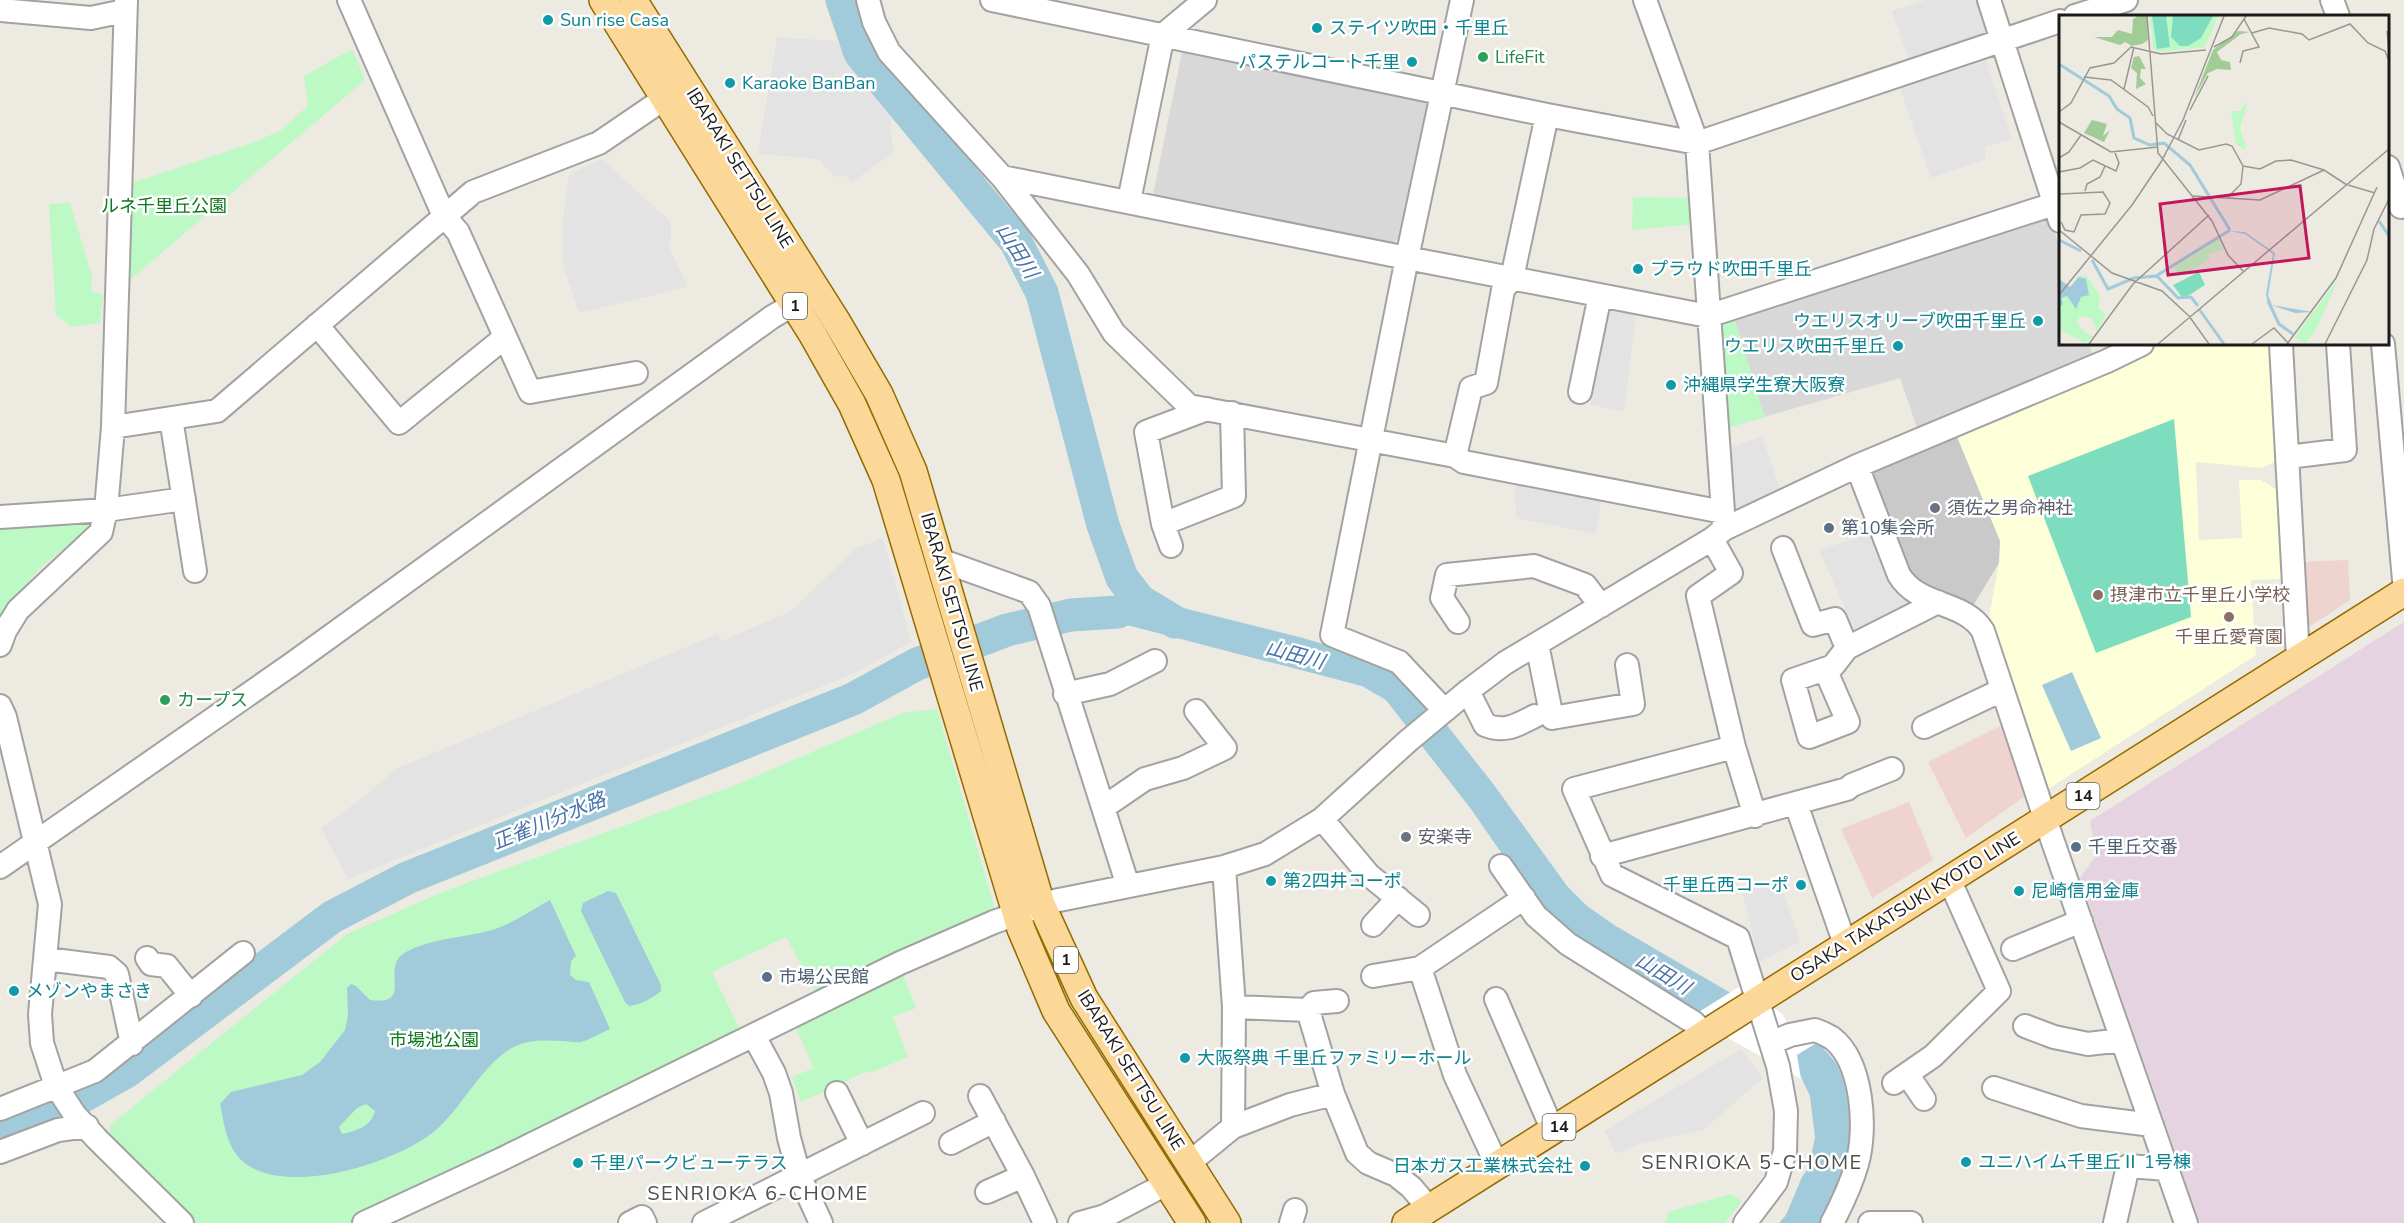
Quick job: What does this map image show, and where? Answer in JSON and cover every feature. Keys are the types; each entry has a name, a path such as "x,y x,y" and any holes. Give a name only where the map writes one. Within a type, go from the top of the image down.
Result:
{"main road":[{"name":"IBARAKI SETTSU LINE","path":"603,0 794,304 852,404 886,480 1015,914 1056,1011 1192,1223"},
{"name":"IBARAKI SETTSU LINE","path":"633,0 817,290 879,394 913,471 1041,904 1084,998 1227,1223"},
{"name":"OSAKA TAKATSUKI KYOTO LINE","path":"1406,1223 2404,592"}],"street":[{"path":"350,0 444,216 458,232 530,392 636,373"},
{"path":"868,0 874,22 889,52 1002,177 1078,274 1114,333 1189,406 1455,456 1464,462 1720,527"},
{"path":"992,0 1443,94 1697,143 2059,22"},
{"path":"1129,201 1163,34 1205,0"},
{"path":"1444,710 1399,662 1332,634 1407,258 1462,0"},
{"path":"1646,0 1697,143 1720,527 1731,573 1698,596 1734,747 1755,816"},
{"path":"1002,177 1708,316 2059,209 1989,0"},
{"path":"2078,15 2126,0"},
{"path":"2332,0 2338,15"},
{"path":"0,10 91,18 125,6 113,427 106,510 101,532 18,610 5,631 0,645"},
{"path":"113,427 217,411 473,192 599,143 665,98"},
{"path":"1455,456 1471,388 1486,383 1503,290 1512,278 1547,115"},
{"path":"2389,172 2397,209"},
{"path":"0,867 292,664 772,317 817,290"},
{"path":"1580,392 1600,295"},
{"path":"317,325 399,423 504,338"},
{"path":"364,1223 502,1160 900,963 1015,914 1041,904 1224,867 1265,854 1322,819 1444,710 1505,663 1600,606 1720,527 2104,352 2137,345"},
{"path":"2281,345 2298,658"},
{"path":"2288,457 2345,450 2338,345"},
{"path":"2383,345 2404,580"},
{"path":"1171,546 1163,524 1146,432 1207,409"},
{"path":"1163,524 1234,496 1232,413"},
{"path":"171,418 195,571"},
{"path":"1857,466 1899,575 1906,586 1916,593 1969,615 1983,630 2186,1223"},
{"path":"0,517 106,510 184,499"},
{"path":"1783,548 1813,625 1835,619 1847,648"},
{"path":"940,560 1029,592 1039,606 1065,694 1104,807 1128,886"},
{"path":"1458,622 1442,598 1447,575 1534,566 1585,585 1600,606"},
{"path":"1825,669 1833,666 1847,648 1938,602"},
{"path":"1537,644 1552,718 1633,704 1627,665"},
{"path":"1065,694 1110,684 1155,661"},
{"path":"1924,727 2002,690"},
{"path":"1468,691 1485,725 1497,729 1512,728 1535,716"},
{"path":"0,706 5,717 50,904 40,1014 42,1043 59,1091 81,1120 97,1139 182,1223"},
{"path":"1104,807 1145,779 1183,768 1225,748 1196,711"},
{"path":"1734,747 1574,789 1612,876 1738,938 1759,999 1778,1066 1786,1111 1785,1150 1776,1182 1745,1223"},
{"path":"1602,856 1847,789 1892,769"},
{"path":"1796,804 1845,944"},
{"path":"1322,819 1369,875 1418,915"},
{"path":"1501,866 1536,915 1568,944 1709,1031"},
{"path":"1224,867 1234,1007 1233,1127"},
{"path":"1924,1099 1900,1078 1933,1056 1999,992 1949,879"},
{"path":"1373,925 1398,898"},
{"path":"1373,976 1420,968 1524,898"},
{"path":"2013,949 2081,921"},
{"path":"0,1109 59,1091 95,1071 132,1044 243,953"},
{"path":"147,958 152,964 167,966 191,996"},
{"path":"46,959 109,967 117,974 132,1044"},
{"path":"1420,968 1455,1074 1497,1165"},
{"path":"1496,999 1554,1131"},
{"path":"1308,1010 1314,1003 1337,1001"},
{"path":"1234,1007 1308,1010"},
{"path":"1308,1010 1333,1094 1357,1153 1368,1163 1396,1175 1411,1187 1429,1208"},
{"path":"2025,1026 2054,1037 2088,1044 2122,1040"},
{"path":"1771,1043 1815,1030 1833,1039 1845,1053 1856,1077 1861,1104 1862,1134 1858,1161 1832,1223"},
{"path":"754,1036 774,1074 781,1093 789,1138 799,1174 821,1223"},
{"path":"1994,1088 2081,1116 2152,1125"},
{"path":"837,1093 862,1144"},
{"path":"1189,1163 1233,1127 1290,1106 1333,1094"},
{"path":"980,1096 1023,1176 1045,1223"},
{"path":"704,1223 923,1113"},
{"path":"0,1152 81,1120"},
{"path":"951,1143 994,1121"},
{"path":"2115,1223 2128,1166 2167,1169"},
{"path":"987,1192 1023,1176"},
{"path":"1080,1223 1105,1216 1168,1183"},
{"path":"630,1223 642,1217 645,1223"},
{"path":"1870,1223 1911,1223"}],"shaded area":[{"path":"1926,0 1977,0 1987,32 1908,58 1892,11"},
{"path":"777,37 837,41 890,113 893,153 852,182 844,175 834,177 819,159 758,154"},
{"path":"1182,52 1431,102 1405,232 1393,243 1153,195"},
{"path":"1986,61 2012,139 1986,147 1985,160 1931,178 1900,88"},
{"path":"602,159 671,222 670,249 688,287 579,313 563,266 563,221 569,175"},
{"path":"2049,213 2059,247 2059,345 2089,345 2093,357 1917,428 1900,378 1726,428 1720,319"},
{"path":"1607,305 1636,313 1624,411 1590,405"},
{"name":"摂津市立千里丘小学校","path":"2155,345 2272,345 2276,461 2261,468 2196,462 2199,540 2242,538 2239,480 2261,480 2280,492 2283,579 2251,580 2256,655 2042,793 1987,627 1999,563 1955,432 2110,368"},
{"name":"須佐之男命神社","path":"1955,432 2000,541 1999,563 1971,609 1945,598 1945,592 1921,582 1907,569 1870,475 1872,465"},
{"path":"1762,437 1782,495 1733,519 1728,448"},
{"path":"1515,480 1602,498 1595,534 1516,518"},
{"path":"1876,532 1926,604 1857,635 1819,550"},
{"path":"883,538 911,642 855,673 348,879 321,828 361,799 396,769 717,634 721,641 790,612 855,549"},
{"path":"2348,560 2350,600 2309,627 2304,623 2301,562"},
{"path":"2404,622 2404,1223 2200,1223 2080,878 2096,855 2090,821"},
{"path":"2000,726 2028,794 1966,838 1928,762"},
{"path":"1909,802 1933,860 1872,898 1841,829"},
{"path":"1779,880 1800,942 1759,962 1742,890"},
{"path":"1741,1049 1763,1078 1703,1130 1640,1144 1616,1154 1604,1131"}],"green space":[{"name":"ルネ千里丘公園","path":"352,49 365,80 126,283 132,183 249,144 280,131 308,106 304,76"},
{"path":"1633,197 1693,198 1695,224 1632,230"},
{"path":"70,203 92,276 91,292 103,294 100,323 71,327 56,315 49,204"},
{"path":"1734,317 1765,417 1726,428 1720,321"},
{"path":"2174,419 2191,617 2096,653 2028,476"},
{"path":"90,516 87,529 39,569 9,604 0,624 0,523"},
{"name":"市場池公園","path":"937,709 995,910 817,993 786,937 712,972 742,1034 352,1223 190,1223 110,1142 110,1125 347,934 445,891 733,786 903,713"},
{"path":"902,972 916,1008 893,1017 908,1057 870,1073 868,1071 801,1102 792,1077 814,1068 794,1024"},
{"path":"1731,1194 1742,1201 1725,1223 1665,1223 1668,1212"}],"water":[{"path":"1150,591 1183,608 1303,638 1387,663 1417,687 1494,785 1567,886 1587,906 1614,925 1820,1045 1834,1060 1843,1079 1851,1124 1851,1146 1845,1172 1834,1199 1820,1223 1779,1223 1786,1215 1802,1177 1808,1169 1815,1138 1810,1096 1800,1075 1568,932 1545,911 1518,877 1471,809 1386,700 1362,686 1127,625 1120,609"},
{"path":"2072,672 2101,738 2071,751 2042,685"},
{"path":"608,891 616,893 661,985 661,991 658,994 646,1001 629,1006 581,911 583,903"},
{"path":"550,900 576,956 571,961 570,975 576,980 589,982 610,1029 581,1042 536,1041 522,1043 510,1049 490,1066 436,1130 395,1154 368,1164 310,1177 283,1176 259,1171 235,1153 224,1125 220,1104 231,1092 302,1075 320,1062 345,1030 348,1015 347,988 351,984 370,1000 384,1000 391,997 394,991 395,967 398,959 406,952 426,944 499,927","holes":["366,1104 375,1111 366,1125 358,1130 342,1134 339,1127 357,1108"]}],"pier":[{"path":"1745,983 1783,1015 1788,1025 1821,1040 1797,1055 1801,1079 1691,1017"}],"waterway":[{"name":"山田川","path":"842,0 860,53 1016,242 1042,293 1103,525 1122,578 1140,601 1175,622"},
{"name":"正雀川分水路","path":"0,1129 80,1098 126,1072 332,917 407,878 853,699 917,664 1007,630 1071,615 1118,612 1140,601"}],"place":[{"name":"Sun rise Casa","path":"548,20"},
{"name":"ステイツ吹田・千里丘","path":"1317,28"},
{"name":"LifeFit","path":"1483,57"},
{"name":"パステルコート千里","path":"1412,62"},
{"name":"Karaoke BanBan","path":"730,83"},
{"name":"プラウド吹田千里丘","path":"1638,269"},
{"name":"ウエリスオリーブ吹田千里丘","path":"2038,321"},
{"name":"ウエリス吹田千里丘","path":"1898,346"},
{"name":"沖縄県学生寮大阪寮","path":"1671,385"},
{"name":"須佐之男命神社","path":"1935,508"},
{"name":"第10集会所","path":"1829,528"},
{"name":"摂津市立千里丘小学校","path":"2098,595"},
{"name":"千里丘愛育園","path":"2229,617"},
{"name":"カープス","path":"165,700"},
{"name":"安楽寺","path":"1406,837"},
{"name":"千里丘交番","path":"2076,847"},
{"name":"第2四井コーポ","path":"1271,881"},
{"name":"千里丘西コーポ","path":"1801,885"},
{"name":"尼崎信用金庫","path":"2019,891"},
{"name":"市場公民館","path":"767,977"},
{"name":"メゾンやまさき","path":"14,991"},
{"name":"大阪祭典 千里丘ファミリーホール","path":"1185,1058"},
{"name":"ユニハイム千里丘Ⅱ 1号棟","path":"1966,1162"},
{"name":"千里パークビューテラス","path":"578,1163"},
{"name":"日本ガス工業株式会社","path":"1585,1166"}],"district":[{"name":"SENRIOKA 5-CHOME","path":"1752,1162"},
{"name":"SENRIOKA 6-CHOME","path":"758,1193"}]}
